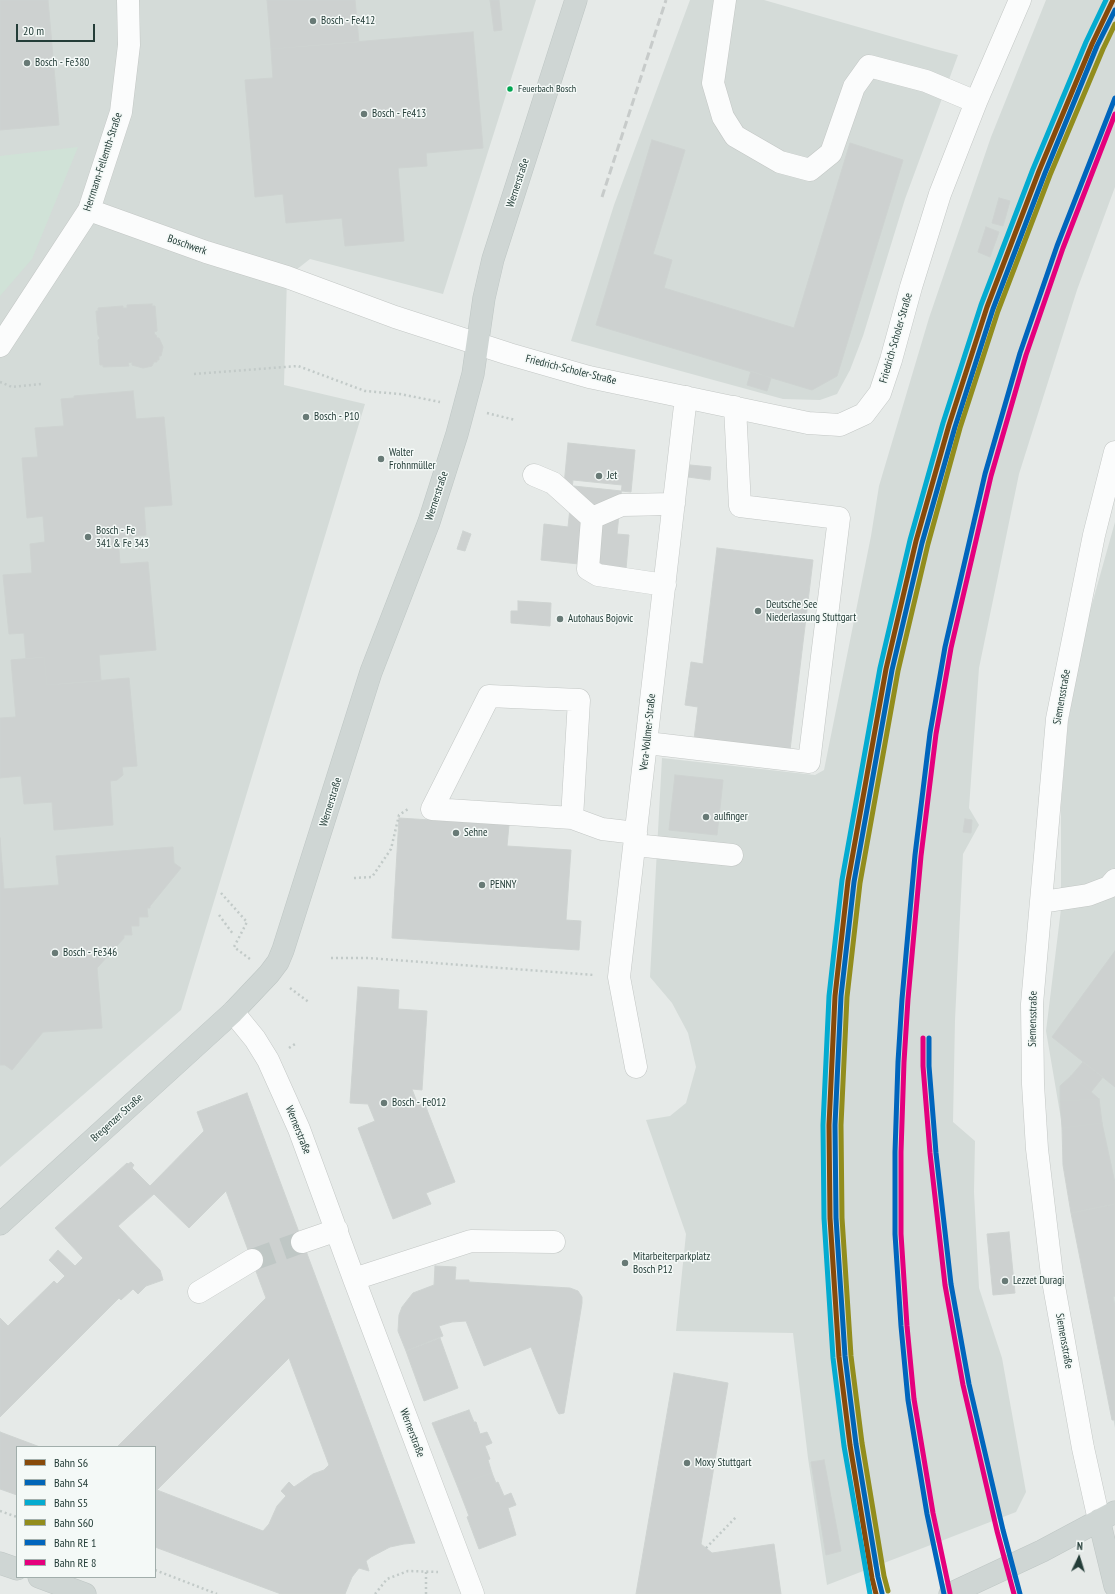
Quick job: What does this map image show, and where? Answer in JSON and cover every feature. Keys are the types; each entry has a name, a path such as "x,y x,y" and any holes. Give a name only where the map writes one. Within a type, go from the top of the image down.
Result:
{"main road":[{"name":"Wernerstraße","path":"233,1012 269,974 278,962 283,950 299,904 371,672 431,515 465,408 473,374 484,298 492,259 576,0"},
{"name":"Bregenzer Straße","path":"0,1224 233,1012"},
{"name":"Siemensstraße","path":"1107,1516 1115,1586"},
{"path":"950,1594 1042,1551 1107,1516"},
{"path":"0,1563 16,1569"},
{"path":"42,1578 85,1594"}],"street":[{"name":"Herrmann-Fellemth-Straße","path":"0,346 89,210 121,112 129,45 128,0"},
{"path":"725,0 714,83 723,117 735,136 780,162 810,170 831,153 854,87 869,66 926,81 976,102"},
{"name":"Friedrich-Scholer-Straße","path":"478,344 589,377 808,423 840,425 864,414 880,393 940,194 976,102 1020,0"},
{"name":"Boschwerk","path":"89,210 206,252 287,277 395,317 478,344"},
{"name":"Vera-Vollmer-Straße","path":"636,1067 619,977 686,397"},
{"path":"647,743 809,762 839,518 740,506 735,407"},
{"name":"Siemensstraße","path":"1107,1516 1083,1448 1052,1275 1037,1149 1032,1084 1032,1004 1057,719 1094,535 1115,452"},
{"path":"534,475 553,483 592,518"},
{"path":"592,518 622,506 674,504"},
{"path":"592,518 588,570 598,575 665,585"},
{"path":"572,818 579,700 489,696 432,810 572,818 636,839 732,855"},
{"path":"1042,902 1088,895 1109,887 1115,880"},
{"name":"Wernerstraße","path":"233,1012 255,1039 275,1073 299,1129 473,1594"},
{"path":"302,1242 337,1230"},
{"path":"354,1279 471,1241 554,1242"},
{"path":"199,1292 252,1260"}],"path":[{"path":"194,374 298,366 365,391 400,394"},
{"path":"0,382 12,387 42,384"},
{"path":"354,878 372,877 391,849 399,815 408,809 432,810"},
{"path":"219,915 233,934"},
{"path":"331,958 368,958 619,977"},
{"path":"0,1511 16,1517"},
{"path":"706,1548 737,1516"},
{"path":"156,1570 218,1594"},
{"path":"375,1594 387,1579 408,1571 440,1572"},
{"path":"426,1571 426,1594"}],"shaded area":[{"path":"0,0 536,0 443,294 310,259 287,277 284,385 365,404 181,1010 0,1167"},
{"path":"690,0 764,0 958,55 905,199 863,336 850,370 837,394 820,400 783,399 571,341 614,205"},
{"path":"1046,0 1115,0 1115,187 1077,290 1019,474 979,668 969,808 979,825 963,854 955,1020 953,1122 975,1141 974,1192 979,1288 1002,1358 1026,1492 1016,1512 827,1585 808,1458 793,1333 676,1331 686,1234 646,1120 670,1116 686,1103 696,1067 688,1033 672,1003 650,977 662,758 815,775 824,770 871,536 879,486 929,318 991,137"},
{"path":"1115,522 1115,1428 1046,1031 1061,909 1061,805 1068,722 1085,629"}],"green space":[{"path":"78,147 32,259 0,296 0,156"}],"building":[{"name":"Bosch - Fe380","path":"0,0 48,0 59,125 0,130"},
{"name":"Bosch - Fe412","path":"267,0 355,0 359,42 271,49"},
{"path":"490,0 499,0 502,30 494,31"},
{"name":"Bosch - Fe413","path":"473,32 483,148 426,153 427,166 398,168 404,241 345,246 342,218 286,223 283,194 255,197 245,80 273,78 271,49"},
{"path":"652,140 685,150 653,254 672,260 664,288 794,328 850,143 903,160 837,376 812,390 596,325"},
{"path":"999,198 1010,201 1003,226 992,223"},
{"path":"986,227 999,232 990,257 978,252"},
{"path":"152,304 152,306 155,306 157,331 154,332 157,338 159,338 163,347 159,360 154,362 152,366 143,368 132,365 132,362 128,363 129,366 103,367 103,365 100,365 98,340 100,338 98,335 96,311 98,311 98,308 123,306 123,308 127,308 127,305"},
{"path":"751,371 771,378 767,391 747,385"},
{"name":"Bosch - Fe 341 & Fe 343","path":"133,391 136,419 164,417 172,505 144,507 146,535 118,538 120,564 148,562 156,650 99,655 101,681 47,685 44,657 26,659 24,633 9,634 3,575 32,573 30,544 45,542 43,516 27,518 22,458 38,457 35,428 64,426 61,399 74,398 74,396"},
{"path":"568,443 635,450 631,492 564,485"},
{"path":"690,465 711,467 710,480 688,477"},
{"path":"573,480 622,485 617,534 629,535 626,569 541,560 544,524 568,527"},
{"path":"463,531 471,534 465,551 457,549"},
{"name":"Deutsche See Niederlassung Stuttgart","path":"717,548 813,560 790,750 694,739 698,707 685,705 691,662 703,664"},
{"path":"518,601 551,603 550,626 511,623 511,611 518,611"},
{"path":"44,657 47,685 129,678 137,766 122,767 123,775 117,780 110,781 113,825 54,830 52,802 24,804 21,776 0,778 0,718 16,717 11,660"},
{"path":"675,775 723,780 717,835 669,830"},
{"name":"PENNY","path":"399,818 509,825 507,846 571,850 566,920 581,921 579,950 392,938"},
{"path":"965,819 972,820 971,833 963,832"},
{"name":"Bosch - Fe346","path":"0,838 4,889 59,885 56,856 173,847 174,863 181,868 150,906 150,908 147,908 148,917 139,917 139,926 131,926 132,935 124,935 124,938 97,968 102,1028 43,1032 12,1070 5,1065 0,1065"},
{"path":"1115,951 1115,1087 1052,1037"},
{"name":"Bosch - Fe012","path":"358,987 399,990 398,1009 427,1011 422,1090 412,1089 418,1105 424,1102 455,1182 426,1193 431,1204 393,1219 358,1128 375,1121 368,1104 350,1103"},
{"path":"1083,1062 1103,1077 1091,1092 1071,1076"},
{"path":"1071,1076 1099,1099 1060,1101 1060,1086"},
{"path":"247,1093 415,1543 390,1547 371,1557 366,1561 369,1571 359,1568 352,1577 345,1594 281,1594 156,1547 156,1446 118,1446 266,1298 226,1191 189,1228 154,1194 118,1226 160,1270 163,1280 146,1286 138,1294 133,1289 121,1300 119,1298 0,1417 0,1318 8,1326 54,1281 57,1284 65,1276 49,1260 58,1250 75,1266 83,1258 55,1228 127,1163 128,1164 131,1162 134,1165 132,1168 150,1186 204,1131 197,1112","holes":["289,1358 329,1465 324,1470 313,1474 294,1487 289,1482 281,1491 286,1496 277,1506 269,1524 263,1531 157,1490"]},
{"path":"1099,1099 1102,1123 1062,1128 1060,1101"},
{"path":"1102,1123 1115,1183 1115,1204 1071,1213 1063,1165 1062,1128"},
{"path":"1115,1204 1115,1296 1113,1297 1115,1306 1115,1420 1112,1420 1071,1213"},
{"path":"1009,1232 1015,1293 993,1295 987,1234"},
{"path":"435,1266 456,1267 455,1280 570,1288 578,1291 582,1297 582,1303 564,1413 559,1414 557,1411 531,1347 484,1366 466,1321 452,1322 439,1326 443,1336 406,1351 398,1331 399,1315 402,1307 413,1293 434,1285"},
{"path":"440,1338 458,1388 424,1401 406,1351"},
{"name":"Moxy Stuttgart","path":"674,1373 728,1383 701,1544 712,1553 774,1544 781,1594 636,1594"},
{"path":"469,1410 474,1422 476,1422 480,1434 487,1432 492,1443 485,1446 490,1459 488,1460 492,1473 457,1485 432,1423"},
{"path":"0,1432 37,1446 16,1446 16,1495 0,1489"},
{"path":"824,1460 841,1551 826,1555 811,1462"},
{"path":"492,1473 504,1496 511,1493 516,1505 508,1508 516,1535 479,1549 467,1517 469,1516 457,1485"}],"tunnel":[{"path":"252,1260 302,1242"}],"railway":[{"path":"602,197 666,0"},
{"path":"1111,4 1112,0"}],"rail line":[{"name":"S5","path":"870,1594 844,1446 833,1358 824,1218 823,1125 829,996 842,880 880,668 910,540 943,423 981,305 1033,169 1086,42 1106,0"},
{"name":"S6","path":"876,1594 850,1445 839,1357 830,1218 829,1125 835,996 848,881 886,669 916,541 949,425 987,307 1039,171 1092,44 1113,0"},
{"name":"S4","path":"882,1593 856,1444 845,1356 836,1218 835,1125 841,996 854,882 892,670 922,543 955,427 993,309 1045,173 1097,46 1115,10"},
{"name":"S60","path":"888,1591 884,1576 862,1443 851,1356 842,1218 841,1125 847,997 860,883 898,671 928,544 960,428 998,311 1050,175 1115,24"}],"transit line":[{"path":"944,1594 927,1514 908,1400 901,1326 895,1234 895,1152 898,1062 915,855 930,733 945,647 985,474 1020,353 1057,246 1115,98"},
{"path":"950,1593 933,1513 914,1399 907,1326 901,1234 901,1152 904,1062 921,856 936,734 951,648 991,476 1026,355 1063,248 1115,114"},
{"path":"923,1038 923,1066 930,1153 945,1285 963,1385 997,1531 1014,1594"},
{"path":"929,1038 929,1066 936,1153 951,1284 969,1384 1003,1530 1020,1594"}],"place":[{"name":"Bosch - Fe412","path":"313,21"},
{"name":"Bosch - Fe380","path":"27,63"},
{"name":"Feuerbach Bosch","path":"510,89"},
{"name":"Bosch - Fe413","path":"364,114"},
{"name":"Bosch - P10","path":"306,417"},
{"name":"Walter Frohnmüller","path":"381,459"},
{"name":"Jet","path":"599,476"},
{"name":"Bosch - Fe 341 & Fe 343","path":"88,537"},
{"name":"Deutsche See Niederlassung Stuttgart","path":"758,611"},
{"name":"Autohaus Bojovic","path":"560,619"},
{"name":"aulfinger","path":"706,817"},
{"name":"Sehne","path":"456,833"},
{"name":"PENNY","path":"482,885"},
{"name":"Bosch - Fe346","path":"55,953"},
{"name":"Bosch - Fe012","path":"384,1103"},
{"name":"Mitarbeiterparkplatz Bosch P12","path":"625,1263"},
{"name":"Lezzet Duragi","path":"1005,1281"},
{"name":"Moxy Stuttgart","path":"687,1463"}]}
